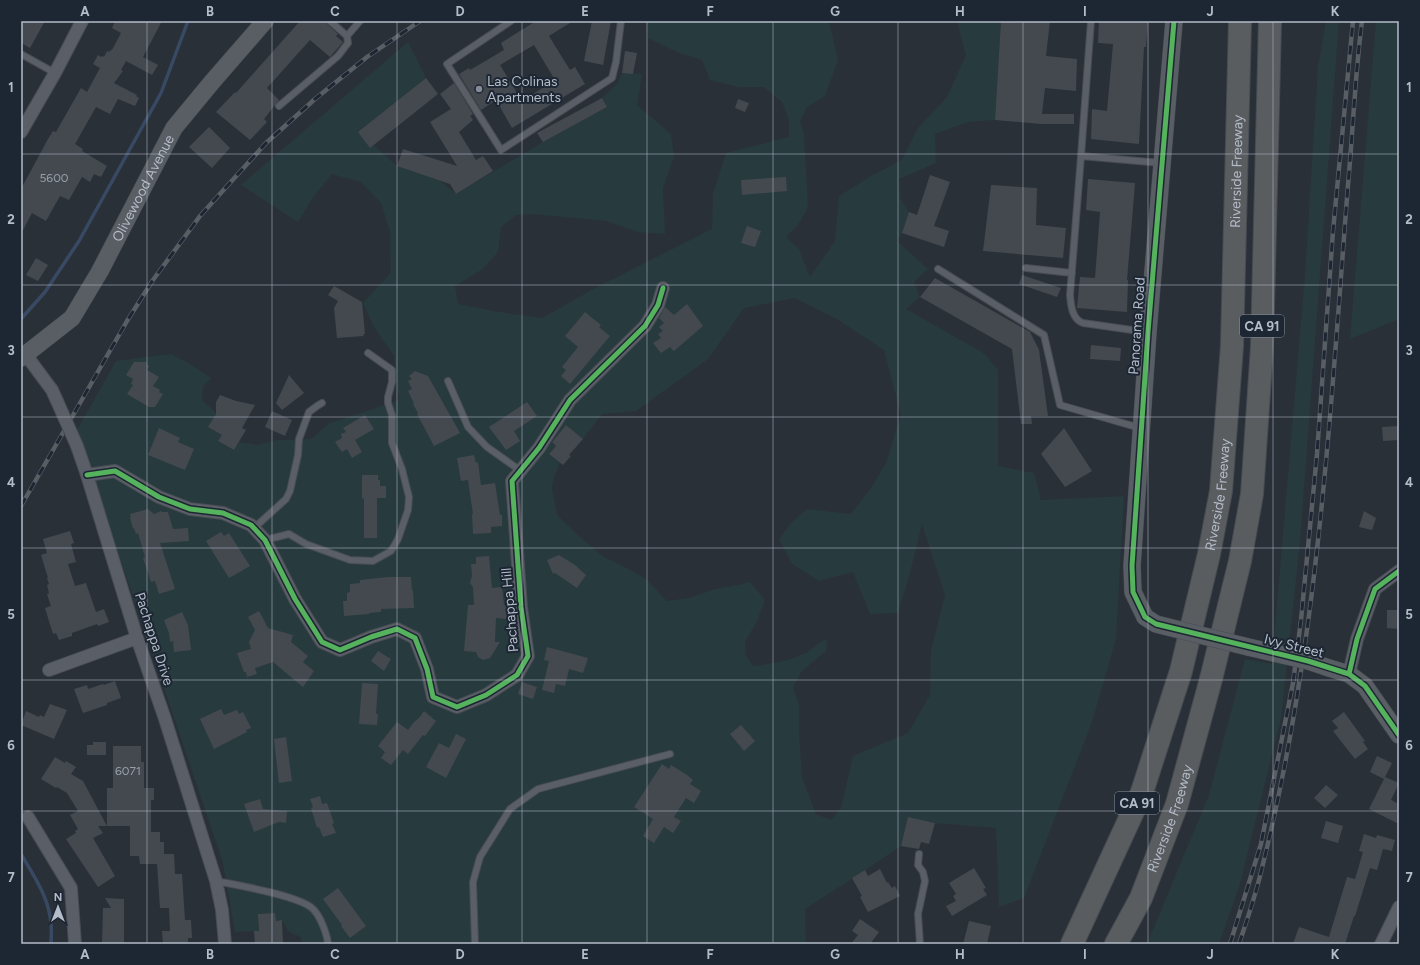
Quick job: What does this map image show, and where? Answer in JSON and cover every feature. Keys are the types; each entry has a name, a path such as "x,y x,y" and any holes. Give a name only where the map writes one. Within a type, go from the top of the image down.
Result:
{"highway":[{"name":"Riverside Freeway","path":"1072,944 1142,792 1181,671 1209,554 1221,491 1232,346 1240,21"},
{"name":"Riverside Freeway","path":"1116,944 1141,898 1177,804 1213,674 1240,561 1252,494 1262,347 1270,21"}],"street":[{"path":"21,132 55,73 82,21"},
{"name":"Olivewood Avenue","path":"24,356 72,318 100,271 174,128 265,21"},
{"name":"Panorama Road","path":"1156,624 1145,617 1133,592 1132,566 1161,163 1174,21"},
{"name":"Pachappa Hill","path":"87,475 115,471 159,497 190,509 223,513 252,525 265,540 295,599 322,642 340,650 371,637 397,629 415,638 427,669 433,696 457,707 486,695 517,675 528,656 521,607 512,481 539,448 570,400 645,326 658,305 663,288"},
{"name":"Pachappa Drive","path":"24,356 52,390 77,446 87,475 137,638 165,719 216,881 222,910 225,944"},
{"path":"1349,674 1356,639 1375,589 1399,571"},
{"name":"Ivy Street","path":"1156,624 1308,661 1349,674 1365,686 1399,735"},
{"path":"49,670 137,638"},
{"path":"28,817 71,888 76,944"},
{"path":"1381,944 1399,907"}],"lane":[{"path":"280,106 338,56 348,44 347,36 330,21"},
{"path":"347,36 360,21"},
{"path":"511,21 447,64 501,150 612,78 616,62 621,21"},
{"path":"1091,21 1070,295 1071,308 1079,322 1148,332"},
{"path":"21,54 55,73"},
{"path":"1081,156 1161,163"},
{"path":"1026,268 1072,273"},
{"path":"938,269 1044,335 1060,405 1141,428"},
{"path":"265,540 289,534 306,544 350,560 373,561 391,551 398,539 408,510 409,497 402,469 392,443 392,415 388,403 388,396 392,382 392,370 368,353"},
{"path":"448,381 468,427 487,447 521,471"},
{"path":"254,528 286,499 290,491 298,455 299,439 309,412 322,403"},
{"path":"475,944 473,882 480,858 510,809 538,789 670,754"},
{"path":"919,854 918,865 923,872 925,881 918,914 920,944"},
{"path":"216,881 292,898 314,909 327,933 328,944"}],"green space":[{"path":"647,21 829,21 838,60 825,96 807,107 800,121 804,134 808,207 798,225 786,237 799,249 810,277 835,241 839,196 871,176 902,160 918,128 947,97 966,55 957,21 1001,21 995,120 968,122 935,134 936,163 899,179 901,200 909,212 902,233 897,241 928,269 914,282 920,297 906,309 985,354 998,370 998,466 1034,473 1041,500 1124,496 1116,639 1092,722 1024,898 999,907 996,828 935,823 908,817 901,846 805,909 806,944 302,944 301,937 289,932 282,920 276,921 275,913 258,914 259,931 235,932 223,863 77,430 116,361 171,354 190,364 211,378 203,386 202,400 216,413 209,427 222,435 218,441 234,450 239,442 257,445 278,440 312,439 328,424 399,400 394,356 374,327 363,303 391,273 390,232 381,203 361,182 332,174 313,197 298,222 241,185 408,42 426,78 359,132 397,166 439,180 456,194 543,142 607,107 602,98 618,83 622,73 642,74 637,105 671,134 674,157 663,188 665,234 638,232 606,221 533,214 516,215 501,227 498,252 483,269 455,286 458,304 542,318 599,286 712,229 713,194 726,153 789,137 789,120 782,102 764,87 739,87 710,80 702,60 679,53 648,38","holes":["795,298 837,319 884,350 901,415 886,463 871,488 851,514 807,509 792,522 779,539 792,564 819,581 853,572 870,614 898,613 922,524 945,595 931,650 930,695 908,733 853,756 841,808 831,820 816,814 802,777 799,705 793,687 802,671 826,651 827,639 806,653 793,658 753,666 746,655 745,642 757,621 765,600 750,582 715,589 689,598 667,601 646,579 604,557 557,515 552,488 554,477 560,463 549,454 556,446 551,442 566,425 583,439 602,414 636,411 708,359 744,308"]},
{"path":"1326,21 1339,21 1300,542 1281,718 1240,884 1219,944 1147,944 1209,795 1245,659 1272,664 1305,275 1318,67"},
{"path":"1376,21 1399,21 1399,319 1350,339"}],"building":[{"path":"24,21 45,21 30,48 21,43 21,27"},
{"path":"115,21 162,21 143,57 158,65 152,75 126,61 121,70 123,71 114,83 137,95 136,96 139,98 135,106 118,99 110,114 96,107 75,144 83,149 82,151 107,166 101,177 94,174 90,182 82,177 69,200 60,196 46,221 32,213 21,234 21,189 48,139 53,131 56,132 81,88 87,92 100,68 93,64 98,55 104,57 107,51 109,52 112,50 121,33 112,28"},
{"path":"300,21 326,21 327,24 338,34 336,36 343,42 330,57 310,40 267,88 279,100 264,119 267,122 250,140 216,112 235,92 236,93"},
{"path":"536,21 573,21 549,36 570,70 575,67 585,84 512,128 496,100 481,110 459,74 469,68 470,70 504,50 501,43","holes":["534,45 555,80 522,101 500,65"]},
{"path":"592,21 611,21 603,65 584,61"},
{"path":"1001,21 1050,21 1046,56 1077,59 1076,91 1045,88 1042,114 1074,114 1074,124 1041,124 995,120"},
{"path":"1099,21 1148,21 1146,47 1144,47 1139,144 1091,139 1092,109 1107,111 1113,44 1098,43"},
{"path":"625,51 637,53 633,74 622,73"},
{"path":"426,78 438,94 370,148 358,132"},
{"path":"454,83 473,114 470,116 473,120 459,132 476,160 483,156 493,171 456,194 450,184 397,166 403,149 457,166 430,122 451,109 440,94"},
{"path":"602,98 607,107 543,142 537,133"},
{"path":"738,99 749,103 745,112 735,108"},
{"path":"209,127 230,148 212,168 189,147"},
{"path":"930,175 950,182 934,226 949,231 944,247 902,233 909,212 917,215"},
{"path":"786,177 787,191 742,195 741,180"},
{"path":"1088,179 1135,183 1127,280 1127,312 1077,308 1080,277 1095,278 1100,212 1086,210"},
{"path":"991,185 1037,188 1036,225 1066,228 1063,258 983,251"},
{"path":"747,226 761,231 755,247 741,243"},
{"path":"36,258 48,265 38,281 26,275"},
{"path":"1022,275 1061,288 1057,297 1019,284"},
{"path":"935,278 1030,332 1039,350 1048,416 1031,416 1032,424 1021,424 1012,349 920,297"},
{"path":"334,286 362,302 364,336 337,338 334,308 338,301 328,295"},
{"path":"687,304 703,326 674,351 670,347 661,353 653,343 661,338 658,334 663,331 659,327 664,323 659,318 665,307 674,315"},
{"path":"585,312 601,325 599,327 610,336 570,384 561,376 566,370 562,367 578,347 565,336"},
{"path":"1091,345 1121,348 1120,361 1090,359"},
{"path":"134,362 147,362 147,365 149,366 147,370 159,377 153,386 160,390 159,392 163,394 155,407 149,407 127,394 133,385 131,384 133,379 126,375"},
{"path":"415,371 428,376 460,433 434,446 417,414 418,413 408,391 412,389 408,381 412,379 409,376"},
{"path":"289,375 304,393 282,410 276,403"},
{"path":"220,395 236,401 255,405 242,428 246,430 234,450 218,441 222,435 208,427 216,414 216,402"},
{"path":"527,402 537,416 514,431 520,441 506,450 489,427"},
{"path":"272,411 292,420 285,436 265,427"},
{"path":"365,415 374,429 355,440 362,452 352,458 347,449 342,452 335,442 342,438 341,434 346,432 343,428"},
{"path":"566,425 583,439 569,455 571,456 563,465 549,454 556,446 552,442"},
{"path":"1399,426 1399,440 1383,441 1382,427"},
{"path":"159,428 180,438 178,442 194,449 185,470 148,455"},
{"path":"1064,428 1092,471 1065,487 1041,454"},
{"path":"474,455 476,463 478,462 481,485 495,483 500,515 502,515 502,526 491,527 491,533 473,534 473,514 468,480 461,481 457,458"},
{"path":"362,475 378,475 380,486 386,486 386,498 377,498 377,538 364,538 364,498 362,499"},
{"path":"148,509 154,514 161,511 168,512 173,529 188,528 189,541 160,543 175,589 159,594 155,581 151,582 143,558 145,557 138,533 136,534 134,528 133,529 130,517 130,514"},
{"path":"1364,511 1376,518 1372,530 1359,527"},
{"path":"70,531 74,543 71,544 76,562 68,564 75,586 86,583 96,612 104,609 109,622 98,626 97,624 72,633 72,636 59,640 56,633 53,634 45,608 51,606 47,594 49,593 47,585 49,584 48,578 41,555 47,553 43,539"},
{"path":"221,532 224,536 229,533 250,566 229,578 206,541"},
{"path":"559,555 578,567 586,575 577,588 555,573 553,574 547,560"},
{"path":"489,556 492,588 502,587 504,605 507,605 507,619 496,618 495,642 500,642 490,658 483,660 478,657 476,652 464,651 468,605 474,605 473,587 470,583 472,576 471,564 476,564 476,557"},
{"path":"388,577 411,577 414,608 381,609 381,612 344,616 343,601 347,601 347,593 350,592 350,584 360,583 360,580"},
{"path":"1387,610 1399,610 1399,629 1387,628"},
{"path":"259,611 268,628 293,635 291,642 308,656 303,662 314,671 303,687 273,662 255,668 257,674 247,677 246,672 244,672 237,653 251,649 249,642 255,630 248,617"},
{"path":"182,612 188,625 191,650 174,652 173,641 170,642 169,633 164,620"},
{"path":"547,647 588,658 583,673 569,669 565,686 556,684 554,693 542,690 549,661 544,660"},
{"path":"378,651 391,659 384,671 371,661"},
{"path":"115,681 121,698 107,703 107,705 83,713 74,689 87,685 88,689"},
{"path":"522,682 537,687 533,699 518,694"},
{"path":"362,683 378,684 376,714 378,714 377,725 359,724"},
{"path":"50,704 67,710 54,739 21,725 26,711 39,717 40,715 44,717"},
{"path":"221,709 224,715 237,710 239,714 243,712 251,728 246,730 247,732 214,749 200,719"},
{"path":"424,711 436,721 425,736 423,735 408,754 403,750 391,765 381,758 385,752 378,746 397,722 408,730"},
{"path":"1344,712 1365,741 1363,742 1368,749 1355,759 1333,731 1338,728 1332,721"},
{"path":"741,725 755,741 744,751 730,734"},
{"path":"456,734 466,739 446,778 426,767 439,743 449,748"},
{"path":"286,737 292,781 279,783 274,739"},
{"path":"93,742 106,742 106,755 87,755 87,745 93,745"},
{"path":"113,746 141,746 141,762 144,762 144,788 154,788 154,800 151,800 151,832 160,832 160,842 164,842 164,854 174,854 175,874 182,874 185,920 191,920 192,938 188,938 188,944 163,944 162,931 170,931 169,908 160,908 157,864 140,864 139,856 130,856 130,826 107,826 107,788 113,788"},
{"path":"1377,756 1392,763 1385,777 1399,783 1391,800 1399,804 1399,824 1369,809 1384,779 1370,772"},
{"path":"55,757 76,767 71,774 83,781 107,826 98,826 103,833 93,838 115,876 98,887 66,839 76,833 75,831 78,829 70,815 78,811 67,793 41,779"},
{"path":"662,764 669,769 671,765 687,775 693,780 690,784 701,791 694,803 686,798 674,817 681,821 673,833 664,827 654,843 643,836 653,819 634,807"},
{"path":"1326,785 1338,795 1325,808 1314,798"},
{"path":"320,796 322,804 327,803 334,823 332,824 336,833 323,837 319,827 317,828 310,799"},
{"path":"260,799 263,809 287,811 286,823 279,822 254,832 244,804"},
{"path":"908,817 935,823 929,844 921,842 919,849 901,846"},
{"path":"1326,821 1343,826 1338,843 1321,838"},
{"path":"1364,834 1376,838 1377,835 1395,840 1392,851 1383,849 1377,870 1370,868 1345,944 1293,944 1299,927 1329,937 1347,877 1355,879 1363,852 1359,851"},
{"path":"974,868 986,888 983,889 987,895 952,916 946,906 956,901 953,896 956,894 949,883"},
{"path":"880,869 887,883 888,882 892,888 895,886 900,896 868,912 860,897 862,896 852,878 865,870 868,876"},
{"path":"338,888 366,926 350,938 323,899"},
{"path":"105,898 124,899 124,944 102,944 103,908 111,908"},
{"path":"275,913 276,921 282,920 283,944 255,944 254,931 259,931 258,914"},
{"path":"860,919 879,932 870,944 851,944 858,935 852,931"},
{"path":"969,921 991,926 987,944 963,944"}],"waterway":[{"path":"21,319 45,292 79,241 161,93 188,21"},
{"path":"21,854 36,879 48,906 51,927 51,944"}],"railway":[{"path":"21,506 127,321 153,280 200,216 266,143 315,99 367,57 420,21"},
{"path":"1230,944 1261,844 1293,683 1301,620 1317,454 1333,231 1353,21"},
{"path":"1239,944 1259,881 1280,787 1296,702 1309,616 1328,444 1362,21"}],"cycle path":[{"path":"1174,21 1148,332 1132,566 1133,592 1145,617 1156,624 1308,661 1349,674 1365,686 1399,735"},
{"path":"87,475 115,471 159,497 190,509 223,513 251,525 265,540 295,599 322,642 340,650 371,637 397,629 415,638 427,669 433,697 457,707 486,695 517,675 528,656 521,607 512,481 539,448 570,400 645,326 658,305 663,288"},
{"path":"1349,674 1357,639 1375,589 1399,571"}],"place":[{"name":"Las Colinas Apartments","path":"479,89"}]}
